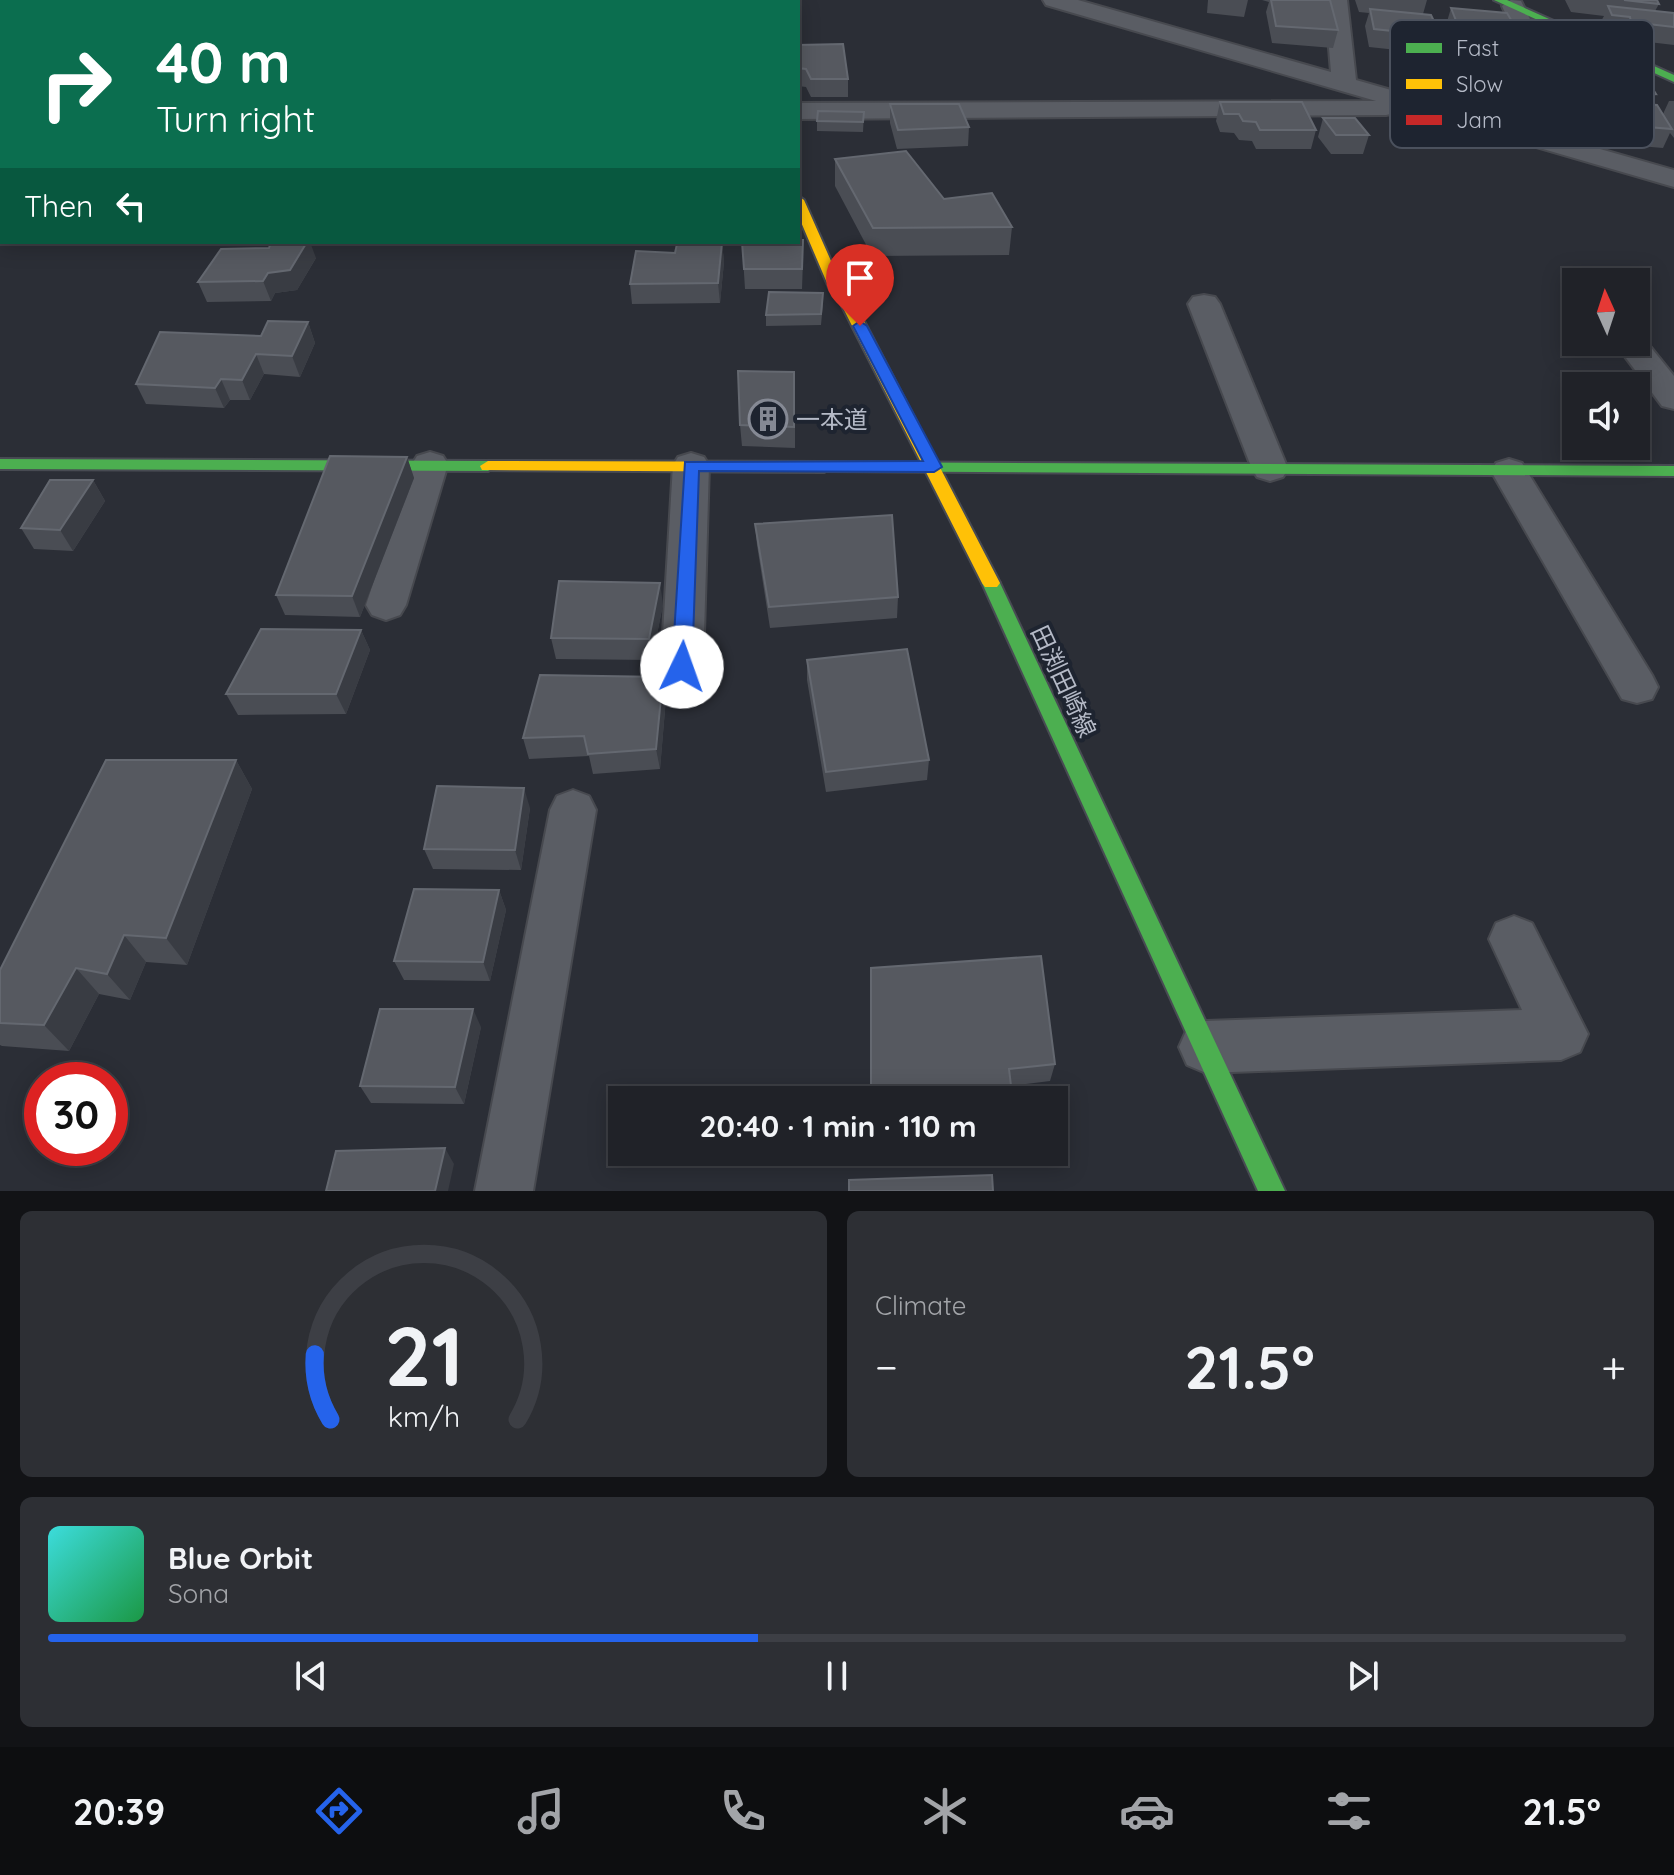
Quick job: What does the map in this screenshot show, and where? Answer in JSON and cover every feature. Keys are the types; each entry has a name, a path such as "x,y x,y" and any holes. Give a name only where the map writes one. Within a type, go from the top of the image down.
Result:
{"street":[{"path":"1054,0 1390,95"},
{"path":"1336,0 1344,82"},
{"path":"1506,3 1544,20"},
{"path":"1654,70 1674,79"},
{"path":"800,111 1390,109"},
{"path":"1572,148 1674,179"},
{"name":"田渕田崎線","path":"800,205 837,290 845,298 934,467 1032,666 1272,1191"},
{"path":"1204,304 1270,469"},
{"path":"1641,356 1674,399"},
{"path":"0,464 1674,471"},
{"path":"386,605 430,464"},
{"path":"682,667 691,465"},
{"path":"1509,471 1637,687"},
{"path":"504,1191 573,810"},
{"path":"1206,1047 1561,1034 1514,939"}],"building":[{"path":"1271,0 1330,0 1338,30 1276,26"},
{"path":"1624,0 1657,0 1659,4"},
{"path":"1608,6 1674,13 1674,27 1654,25 1654,20 1631,20 1630,17 1612,15"},
{"path":"1451,8 1507,13 1511,20 1456,20"},
{"path":"1370,9 1431,15 1433,20 1390,20 1390,31 1374,29"},
{"path":"843,44 848,79 811,79 806,69 800,68 800,45"},
{"path":"1220,102 1302,102 1316,130 1260,130 1256,122 1243,121 1239,114 1224,114"},
{"path":"890,104 959,104 969,127 898,130"},
{"path":"1654,105 1657,105 1672,129 1654,128"},
{"path":"818,111 864,112 863,122 817,121"},
{"path":"1323,118 1355,118 1369,135 1336,135"},
{"path":"906,151 944,199 992,193 1012,227 873,228 835,159"},
{"path":"803,240 802,269 744,269 742,244 800,244"},
{"path":"270,244 306,244 290,270 268,273 263,281 198,282 221,249 269,248"},
{"path":"677,244 722,244 718,283 630,284 636,251 675,253"},
{"path":"769,292 823,293 821,314 766,315"},
{"path":"268,321 308,322 292,356 256,354 242,380 221,379 215,388 136,384 160,332 261,336"},
{"name":"一本道","path":"738,371 794,372 794,427 740,425"},
{"path":"330,456 407,457 352,596 276,595"},
{"path":"50,480 93,480 60,530 21,528"},
{"path":"892,515 898,597 769,607 755,524"},
{"path":"559,581 660,583 649,639 551,638"},
{"path":"261,629 361,630 336,694 226,694"},
{"path":"907,649 929,760 826,772 807,660"},
{"path":"540,675 663,677 656,749 588,754 584,736 523,738"},
{"path":"106,760 236,760 166,938 124,935 107,974 76,968 44,1025 0,1023 0,970"},
{"path":"437,786 524,788 515,850 424,849"},
{"path":"414,889 499,890 483,962 394,961"},
{"path":"1041,956 1055,1064 1009,1069 1011,1086 871,1086 871,968"},
{"path":"380,1009 473,1009 455,1087 360,1086"},
{"path":"445,1148 435,1191 326,1191 336,1151"},
{"path":"992,1175 993,1191 849,1191 849,1180"}],"traffic: fast":[{"path":"1499,0 1543,20"},
{"path":"1654,70 1674,79"},
{"path":"0,464 488,466"},
{"path":"824,467 1674,471"},
{"path":"991,583 1272,1191"}],"traffic: slow":[{"path":"800,205 837,290 845,298 991,583"},
{"path":"488,466 824,467"}],"place":[{"name":"一本道","path":"768,419"}],"route":[{"path":"682,667 691,465 934,467 860,326"}]}
